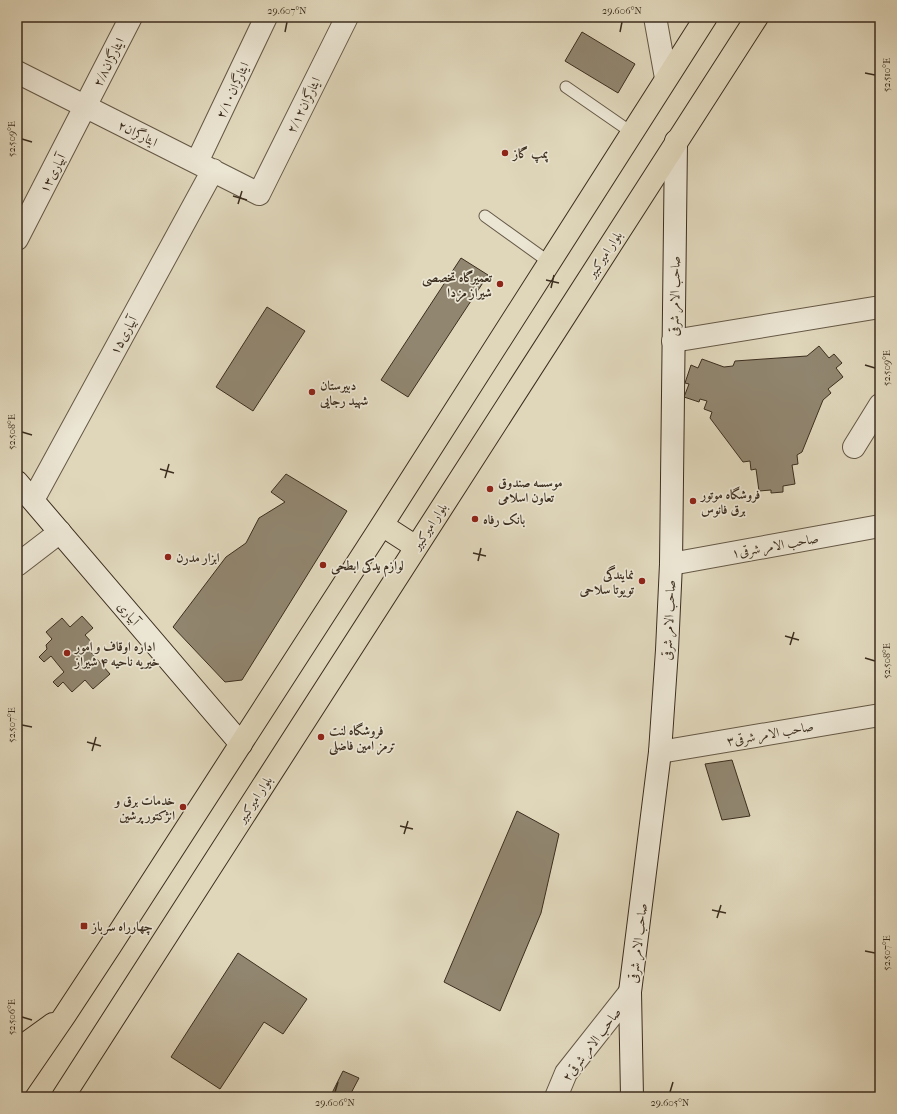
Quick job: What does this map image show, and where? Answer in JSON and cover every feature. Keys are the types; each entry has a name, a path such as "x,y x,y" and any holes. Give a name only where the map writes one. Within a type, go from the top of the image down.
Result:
{"main road":[{"path":"17,1085 65,1015 241,744 382,525 631,132 706,17"},
{"name":"بلوار امیرکبیر","path":"63,1097 757,17"},
{"path":"382,525 416,547"},
{"path":"17,1050 65,1015"}],"street":[{"name":"ایثارگران۲/۸","path":"86,107 131,17"},
{"name":"ایثارگران۲/۱۰","path":"205,166 266,17"},
{"name":"ایثارگران۲/۱۲","path":"259,194 347,17"},
{"path":"656,17 666,78"},
{"name":"ایثارگران۲","path":"17,72 259,194"},
{"name":"آبیاری۱۳","path":"17,239 86,107"},
{"name":"صاحب الامر شرقی","path":"632,1097 630,992 660,752 671,564 676,142"},
{"name":"آبیاری۱۵","path":"32,500 205,166"},
{"path":"673,341 880,307"},
{"path":"854,447 880,405"},
{"name":"آبیاری","path":"17,482 241,744"},
{"name":"صاحب الامر شرقی۱","path":"671,564 880,526"},
{"path":"17,565 60,532"},
{"name":"صاحب الامر شرقی۳","path":"660,752 880,715"},
{"name":"۲صاحب الامر شرقی","path":"556,1097 566,1073 630,992"}],"lane":[{"path":"566,87 631,132"},
{"path":"485,216 549,262"}],"building":[{"path":"582,32 635,64 618,93 565,61"},
{"path":"461,258 488,275 408,397 381,380"},
{"path":"267,307 305,331 253,411 216,387"},
{"path":"819,346 829,358 834,354 842,363 836,368 843,377 828,389 831,393 823,400 802,452 797,455 798,464 792,465 795,484 783,486 783,492 771,493 771,490 759,491 756,469 751,470 750,461 743,462 710,418 712,412 704,409 707,401 700,399 699,402 684,397 689,384 685,383 691,365 698,368 702,359 724,367 733,366 735,361 807,356"},
{"path":"286,474 347,511 242,680 225,682 173,627 226,557 246,543 259,518 285,502 271,492"},
{"name":"اداره اوقاف و امور خیریه ناحیه ۴ شیراز","path":"82,616 93,628 85,635 93,644 88,649 110,674 93,689 85,680 72,692 63,682 58,687 53,682 64,672 51,656 44,662 39,657 47,649 46,645 52,639 46,632 62,618 70,627"},
{"path":"732,760 750,816 722,820 705,764"},
{"path":"517,811 559,834 541,913 500,1011 444,982"},
{"path":"238,953 307,999 283,1034 264,1022 220,1089 171,1057"},
{"path":"343,1071 359,1078 349,1097 330,1097"}],"place":[{"name":"پمپ گاز","path":"505,153"},
{"name":"تعمیرگاه تخصصی شیراز مزدا","path":"500,284"},
{"name":"دبیرستان شهید رجایی","path":"312,392"},
{"name":"موسسه صندوق تعاون اسلامی","path":"490,489"},
{"name":"فروشگاه موتور برق فانوس","path":"693,501"},
{"name":"بانک رفاه","path":"475,519"},
{"name":"ابزار مدرن","path":"168,557"},
{"name":"لوازم یدکی ابطحی","path":"323,565"},
{"name":"نمایندگی تویوتا سلاحی","path":"642,581"},
{"name":"اداره اوقاف و امور خیریه ناحیه ۴ شیراز","path":"67,653"},
{"name":"فروشگاه لنت ترمز امین فاضلی","path":"321,737"},
{"name":"خدمات برق و انژکتور پرشین","path":"183,807"},
{"name":"چهارراه سرباز","path":"84,926"}]}
